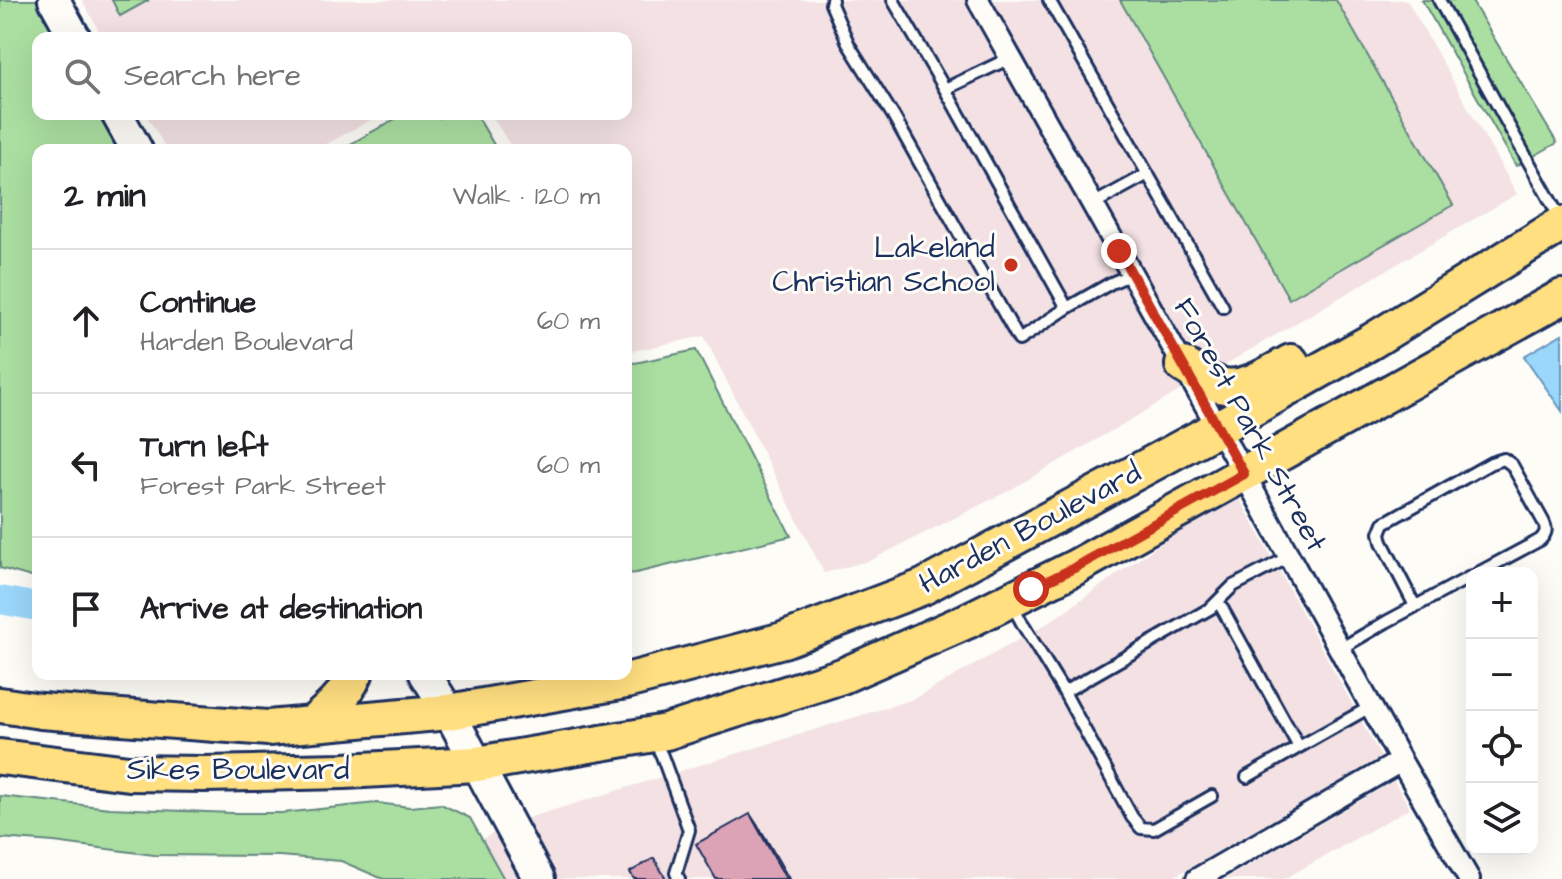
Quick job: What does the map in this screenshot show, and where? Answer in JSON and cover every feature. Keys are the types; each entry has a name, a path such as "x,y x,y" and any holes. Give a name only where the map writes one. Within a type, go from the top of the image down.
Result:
{"main road":[{"name":"Harden Boulevard","path":"632,679 783,640 923,587 1372,341 1562,223"},
{"name":"Harden Boulevard","path":"477,764 666,732 842,676 967,621 1074,568 1562,297"},
{"path":"1183,365 1225,387 1254,382 1302,356 1372,341"},
{"path":"312,724 336,703 352,680"},
{"name":"Harden Boulevard","path":"449,712 630,680"},
{"name":"Sikes Boulevard","path":"0,705 41,711 268,728 449,712"},
{"name":"Sikes Boulevard","path":"0,757 129,773 344,771 477,764"}],"street":[{"path":"54,0 72,32"},
{"name":"Forest Park Street","path":"978,0 1469,879"},
{"path":"120,120 134,144"},
{"path":"429,680 539,879"},
{"path":"1197,879 1401,761"}],"lane":[{"path":"832,0 849,45 894,117 1019,340 1067,308 1132,274"},
{"path":"893,0 1067,308"},
{"path":"1049,0 1223,307"},
{"path":"1439,0 1562,223"},
{"path":"945,89 1010,58"},
{"path":"1093,204 1148,174"},
{"path":"1415,606 1382,542 1381,527 1491,463 1504,459 1512,465 1547,528 1546,535 1540,540 1489,567"},
{"path":"1064,692 1211,608 1233,586 1289,557"},
{"path":"1340,649 1466,579"},
{"path":"1010,599 1141,828 1154,829 1212,796"},
{"path":"1218,601 1299,747"},
{"path":"1247,777 1372,706"},
{"path":"651,734 689,830 676,873 679,879"}],"shaded area":[{"name":"Lakeland Christian School","path":"82,0 1407,0 1517,194 1010,490 871,560 824,573 704,336 632,349 632,144 509,144 495,120 632,120 632,32 100,32"},
{"path":"150,120 370,120 327,144 164,144"},
{"path":"1237,494 1381,757 1170,879 557,879 525,819 914,699 1048,623 1213,507"},
{"path":"1394,781 1410,808 1284,879 1225,879"},
{"path":"496,832 521,879 504,879 482,839"}],"green space":[{"path":"0,0 36,0 54,32 32,32 32,120 102,120 116,144 32,144 32,577 0,568"},
{"path":"112,0 149,0 120,16"},
{"path":"1120,0 1336,0 1453,205 1289,299"},
{"path":"1422,0 1471,0 1557,143 1516,166"},
{"path":"393,120 480,120 494,144 351,144"},
{"path":"696,350 791,536 632,573 632,362"},
{"path":"0,796 110,808 232,813 283,813 376,803 410,807 441,804 470,818 504,879 383,879 341,861 279,856 154,855 0,838"}],"water":[{"path":"1562,334 1562,411 1524,356"}],"building":[{"path":"750,814 786,879 716,879 696,844"},
{"path":"654,858 666,879 634,879 630,872"}],"waterway":[{"path":"0,600 32,606"}],"place":[{"name":"Lakeland Christian School","path":"1011,265"}],"route":[{"path":"1031,589 1244,474 1119,251"}]}
